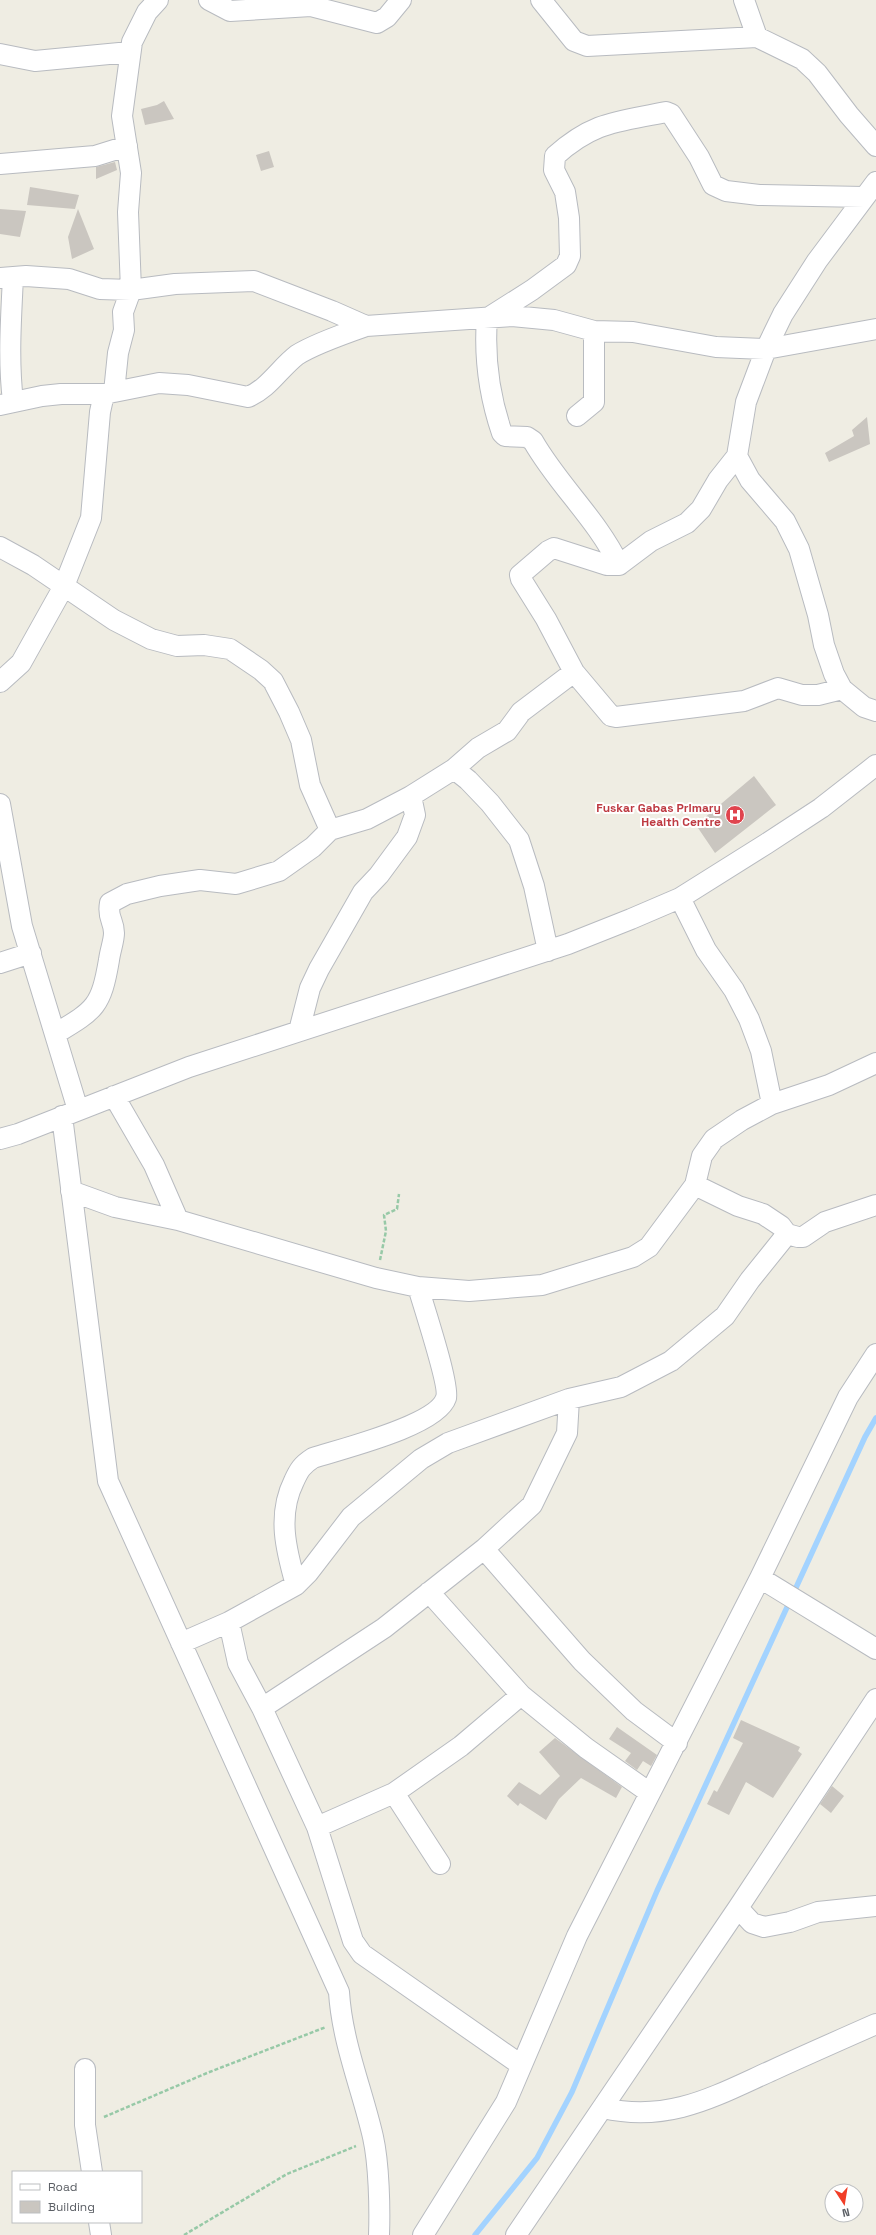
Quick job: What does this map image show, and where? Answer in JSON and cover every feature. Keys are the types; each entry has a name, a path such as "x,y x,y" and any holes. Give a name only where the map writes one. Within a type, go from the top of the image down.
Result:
{"street":[{"path":"0,682 21,663 64,586 91,518 100,412 109,393 124,330 123,312 131,290 128,212 130,173 122,116 130,52 132,42 147,12 158,0"},
{"path":"209,0 230,11 311,3 377,22 387,17 401,0"},
{"path":"541,0 574,41 587,46 757,36 802,59 817,73 848,115 876,146"},
{"path":"744,0 757,36"},
{"path":"0,54 35,61 130,52"},
{"path":"487,318 532,290 566,265 570,256 569,218 565,192 554,170 554,156 586,132 607,123 666,112 671,114 699,157 713,185 726,192 759,195 870,189"},
{"path":"0,164 95,156 127,146"},
{"path":"842,689 818,695 802,695 778,688 744,702 616,717 611,716 574,672 546,619 520,575 548,551 554,548 607,565 619,565 651,541 687,522 701,509 718,480 737,456 746,402 766,349 787,307 817,261 870,189"},
{"path":"366,326 332,311 254,281 175,284 131,290 100,289 69,279 7,278 10,333 10,378 7,403 61,394 109,393 159,383 188,385 248,397 257,394 298,355 345,333 366,326 512,316 554,320 594,331 632,332 716,347 766,349 876,328"},
{"path":"487,318 485,347 488,380 494,411 502,433 505,436 527,437 533,441 564,488 609,544 619,565"},
{"path":"578,416 594,402 594,331"},
{"path":"737,456 750,480 785,521 799,549 818,615 824,644 834,674 842,689 864,707 876,711"},
{"path":"0,547 33,565 114,620 151,639 177,646 204,645 230,649 261,670 273,681 301,740 310,785 330,830"},
{"path":"55,1034 86,1016 98,1003 103,990 114,932 108,914 110,903 127,894 160,886 200,880 236,884 280,871 313,847 330,830 367,818 411,796 454,769 478,748 506,731 521,712 574,672"},
{"path":"454,769 468,780 490,803 519,840 534,886 548,951"},
{"path":"0,1139 189,1067 548,951 631,920 680,898 873,773"},
{"path":"300,1031 310,988 319,969 363,892 379,875 407,837 415,815 411,796"},
{"path":"0,804 22,926 55,1034 70,1113 70,1190 108,1481 339,1992 341,2021 374,2139 380,2211 379,2235"},
{"path":"680,898 706,950 734,990 749,1019 761,1052 772,1104"},
{"path":"0,963 31,953"},
{"path":"70,1190 115,1207 178,1220 376,1278 418,1287 469,1291 542,1286 633,1257 649,1247 695,1185 702,1156 714,1139 742,1120 772,1104 829,1085 876,1063"},
{"path":"114,1096 154,1165 178,1220"},
{"path":"695,1185 738,1206 764,1214 782,1226 787,1234 803,1237 825,1222 876,1204"},
{"path":"180,1643 228,1622 296,1584 308,1573 351,1517 421,1459 448,1443 569,1399 621,1387 671,1361 725,1316 750,1280 787,1234"},
{"path":"296,1584 288,1559 283,1517 288,1493 302,1465 313,1458 402,1430 427,1417 442,1405 446,1398 446,1390 436,1349 418,1287"},
{"path":"423,2235 506,2102 577,1936 650,1793 766,1581 848,1397 876,1354"},
{"path":"262,1708 384,1628 484,1549 532,1506 567,1433 569,1399"},
{"path":"484,1549 582,1662 634,1711 677,1743"},
{"path":"766,1581 876,1648"},
{"path":"429,1592 521,1695 586,1748 650,1793"},
{"path":"228,1622 238,1663 262,1708 317,1827 353,1941 362,1954 521,2065"},
{"path":"317,1827 394,1793 461,1746 521,1695"},
{"path":"516,2235 875,1707"},
{"path":"394,1793 440,1864"},
{"path":"738,1908 752,1923 764,1927 790,1922 818,1912 876,1906"},
{"path":"603,2108 626,2113 644,2113 676,2109 707,2100 876,2024"},
{"path":"85,2069 86,2125 92,2171"},
{"path":"99,2223 101,2235"}],"path":[{"path":"376,1278 386,1231 384,1215 397,1209 399,1194"},
{"path":"86,2125 207,2073 341,2021"},
{"path":"184,2235 287,2174 374,2139"}],"building":[{"path":"164,101 174,119 145,125 141,109 157,105"},
{"path":"269,151 274,167 261,171 256,155"},
{"path":"115,162 117,170 96,179 96,167"},
{"path":"30,187 79,195 75,209 27,205"},
{"path":"0,209 26,211 20,237 0,234"},
{"path":"78,209 94,249 72,259 68,237"},
{"path":"867,417 870,444 829,462 825,453 854,436 852,430"},
{"name":"Fuskar Gabas Primary Health Centre","path":"754,776 776,805 715,853 696,825"},
{"path":"741,1720 800,1747 798,1751 802,1754 773,1798 746,1782 729,1815 707,1804 714,1790 717,1792 743,1743 733,1738"},
{"path":"617,1727 657,1755 651,1766 643,1761 637,1770 625,1761 631,1753 609,1739"},
{"path":"555,1738 622,1787 616,1798 581,1778 559,1799 546,1820 520,1803 518,1806 507,1796 519,1782 540,1795 560,1776 539,1752"},
{"path":"832,1786 844,1796 831,1813 820,1804"}],"waterway":[{"path":"475,2235 537,2158 572,2092 657,1891 865,1437 876,1418"}],"place":[{"name":"Fuskar Gabas Primary Health Centre","path":"735,815"}]}
